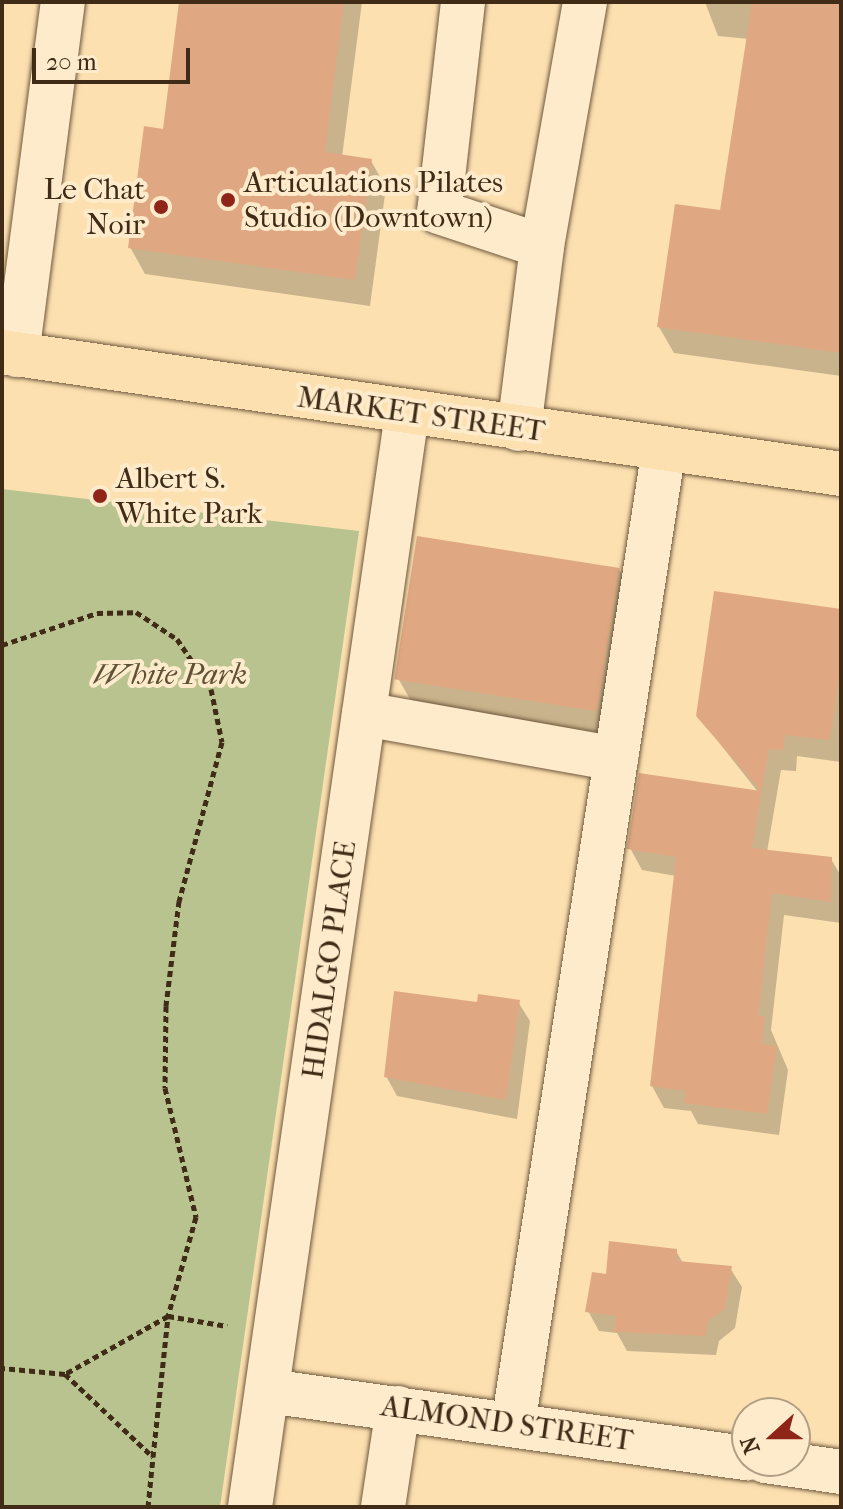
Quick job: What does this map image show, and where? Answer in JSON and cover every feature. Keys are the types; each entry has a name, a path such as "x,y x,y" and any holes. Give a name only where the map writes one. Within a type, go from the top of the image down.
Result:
{"main road":[{"name":"MARKET STREET","path":"10,354 841,474"}],"street":[{"path":"463,2 439,212 542,246"},
{"path":"519,429 542,246 585,2"},
{"path":"10,354 58,3"},
{"name":"HIDALGO PLACE","path":"250,1507 407,413"},
{"path":"513,1425 664,449"},
{"path":"364,714 616,759"},
{"name":"ALMOND STREET","path":"268,1391 731,1456"},
{"path":"383,1507 398,1408"},
{"path":"811,1468 841,1472"}],"path":[{"path":"2,645 97,613 136,612 177,639 211,689 222,742 179,901 166,1006 165,1088 196,1217 168,1316 148,1507"},
{"path":"2,1368 65,1374 168,1316 276,1335"},
{"path":"65,1374 153,1457"}],"green space":[{"name":"White Park","path":"2,489 359,531 220,1507 2,1507"}],"building":[{"path":"179,2 344,2 325,152 372,159 355,280 128,248 144,126 163,129"},
{"path":"752,2 841,2 841,353 657,327 675,204 720,210"},
{"path":"417,536 619,568 597,711 394,679"},
{"path":"714,591 841,609 841,663 830,740 785,735 784,750 769,749 752,848 832,857 831,902 772,893 758,1016 765,1016 762,1044 777,1046 767,1114 684,1103 686,1091 650,1086 676,857 627,849 639,773 761,791 696,716"},
{"path":"394,991 477,1002 478,994 520,1000 506,1100 384,1077"},
{"path":"609,1241 677,1249 677,1261 732,1266 725,1309 708,1321 705,1336 614,1332 616,1316 585,1312 592,1272 606,1274"}],"place":[{"name":"Articulations Pilates Studio (Downtown)","path":"228,200"},
{"name":"Le Chat Noir","path":"161,207"},
{"name":"Albert S. White Park","path":"100,496"}]}
